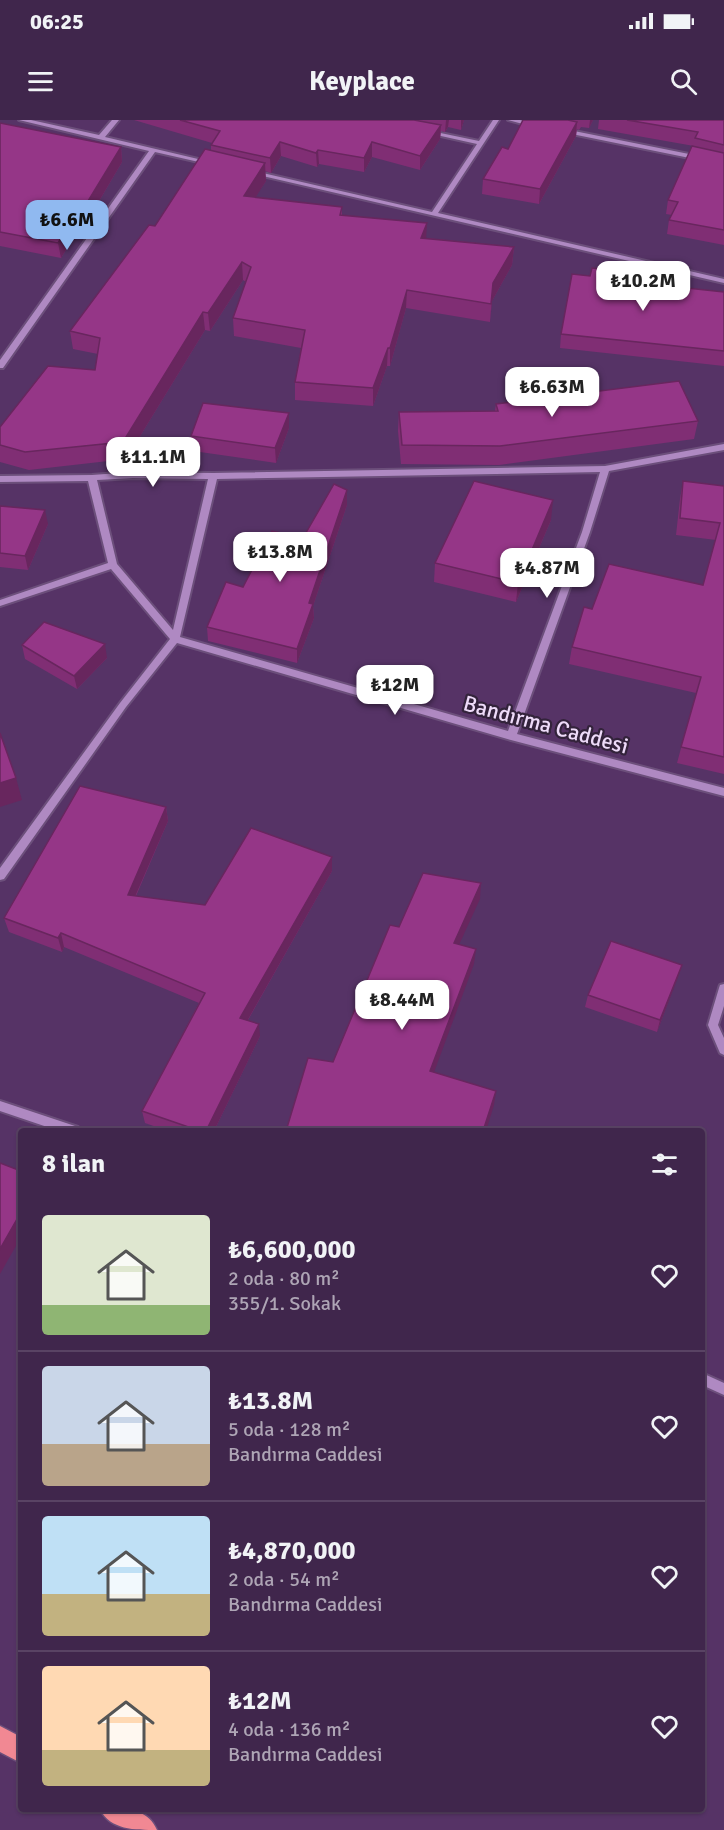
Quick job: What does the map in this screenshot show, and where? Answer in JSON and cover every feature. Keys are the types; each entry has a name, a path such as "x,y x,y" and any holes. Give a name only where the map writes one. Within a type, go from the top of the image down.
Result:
{"highway":[{"path":"0,1738 18,1749"},
{"path":"117,1812 145,1830"}],"street":[{"path":"22,120 224,166"},
{"path":"100,138 116,120"},
{"path":"434,214 496,120"},
{"path":"511,120 544,127"},
{"path":"556,129 724,163"},
{"path":"416,130 481,143"},
{"path":"0,366 4,356 153,150"},
{"path":"247,171 724,280"},
{"path":"0,479 133,475 213,476 605,469 724,447"},
{"path":"511,736 586,532 605,469"},
{"path":"0,876 123,705 175,639 213,476"},
{"path":"92,478 113,565 175,639"},
{"path":"0,603 113,565"},
{"name":"Bandırma Caddesi","path":"175,639 511,736 724,792"},
{"path":"724,988 713,1025 724,1050"},
{"path":"0,1106 65,1128"},
{"path":"705,1380 724,1389"}],"building":[{"path":"180,120 414,120 441,125 420,156 372,142 364,158 318,150 316,153 280,142 270,158 211,145 220,131"},
{"path":"523,120 577,122 540,189 483,179 502,147 508,149"},
{"path":"627,120 724,120 724,145 695,138 698,132"},
{"path":"0,123 121,147 82,211 79,210 58,243 0,232"},
{"path":"692,146 724,153 724,230 669,220 678,202 668,200"},
{"path":"205,149 265,163 244,196 342,207 340,215 427,223 421,238 514,247 493,283 491,304 407,290 390,348 388,348 373,388 295,382 305,330 233,318 251,267 242,262 208,313 203,312 123,442 25,452 0,445 0,427 48,366 95,370 100,338 70,331 149,225 155,226"},
{"path":"592,268 633,272 632,282 724,292 724,351 561,334 572,274 590,276"},
{"path":"679,381 698,421 500,446 402,445 399,412 498,411 496,404"},
{"path":"203,403 289,413 275,448 191,436"},
{"path":"474,481 553,500 518,583 435,563"},
{"path":"683,481 724,486 724,757 681,747 701,677 572,647 584,607 592,609 609,564 703,585 720,523 680,518"},
{"path":"334,484 347,490 309,603 313,604 297,649 207,627 226,582 243,587 272,531 303,538"},
{"path":"0,506 45,510 25,556 0,553"},
{"path":"44,622 105,644 74,676 22,645"},
{"path":"0,733 16,778 0,783"},
{"path":"80,786 166,807 128,895 205,905 251,828 332,857 240,1018 259,1024 207,1128 191,1128 142,1111 205,993 61,933 58,938 4,918"},
{"path":"423,873 481,883 454,943 476,949 430,1071 496,1091 484,1128 287,1128 308,1058 333,1062 390,925 399,927"},
{"path":"611,941 682,965 660,1020 588,995"},
{"path":"0,1163 18,1170 18,1217 0,1249"}]}
